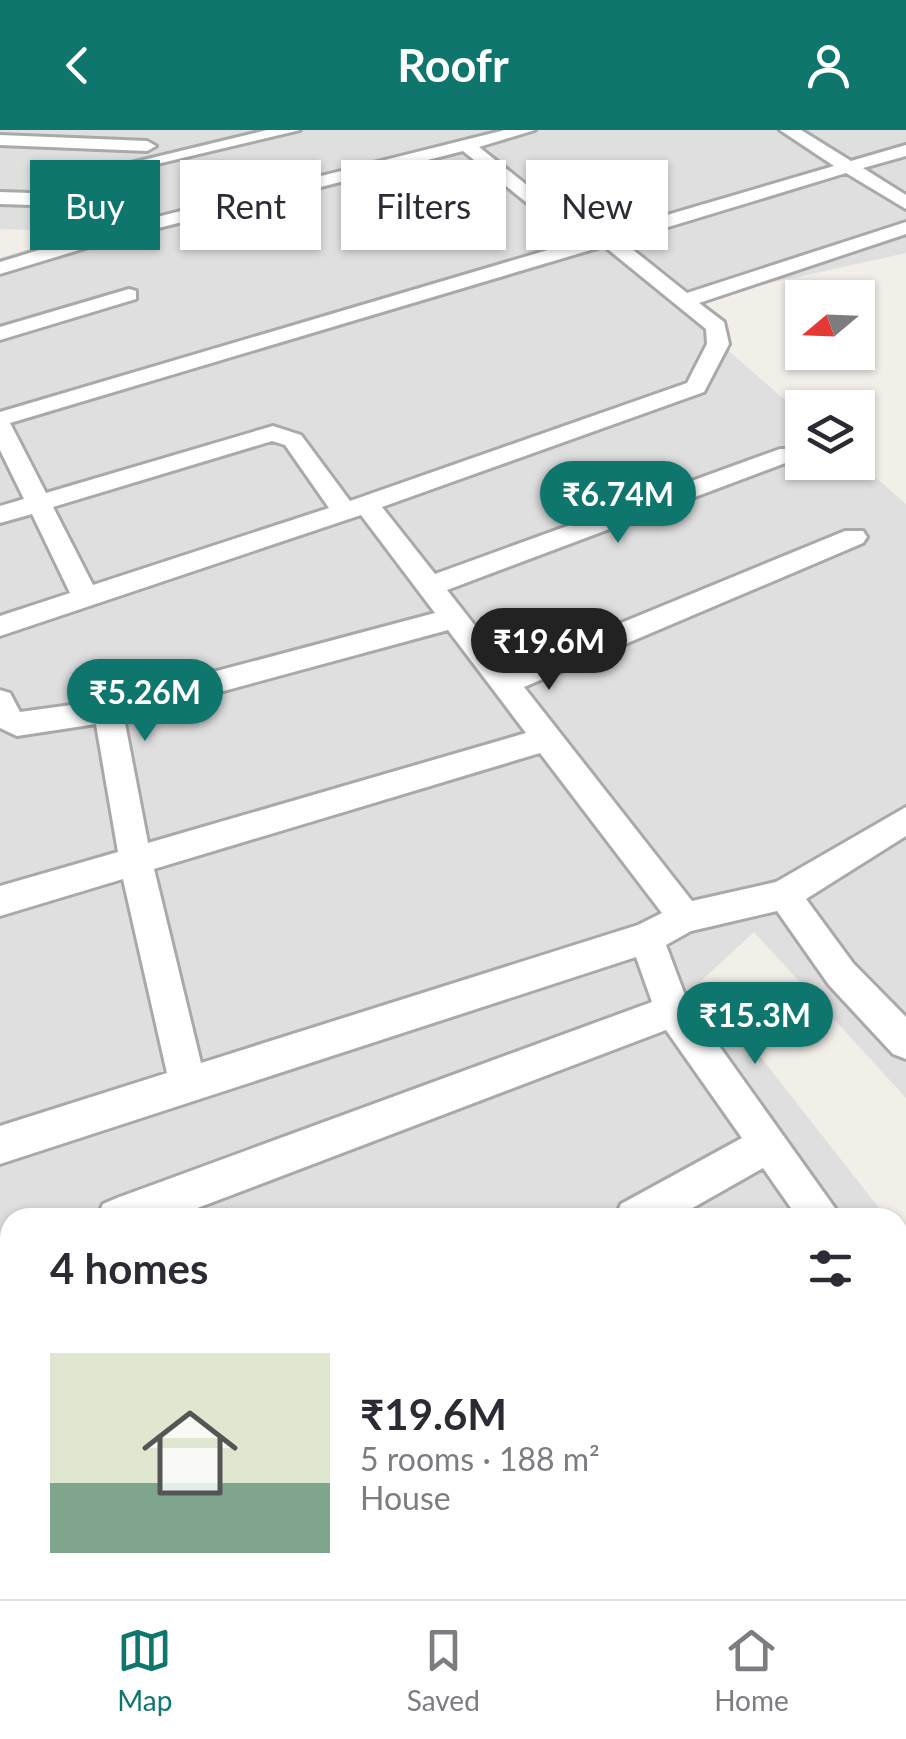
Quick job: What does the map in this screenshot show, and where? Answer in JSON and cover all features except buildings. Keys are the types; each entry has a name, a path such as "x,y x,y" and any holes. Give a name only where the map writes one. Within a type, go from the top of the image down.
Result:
{"street":[{"path":"160,162 291,130"},
{"path":"160,222 526,130"},
{"path":"789,130 906,203"},
{"path":"0,140 102,160"},
{"path":"466,145 526,189"},
{"path":"668,219 906,150"},
{"path":"0,198 30,191"},
{"path":"682,302 906,228"},
{"path":"0,268 59,250"},
{"path":"86,597 0,423 564,250"},
{"path":"0,626 355,507 696,386 720,334 611,250"},
{"path":"0,334 128,295"},
{"path":"0,515 273,433 292,440 430,586 685,918"},
{"path":"430,586 785,455"},
{"path":"505,683 854,537"},
{"path":"0,700 8,719 17,724 108,712 455,618"},
{"path":"108,712 136,864 188,1084"},
{"path":"0,901 136,864 547,739"},
{"path":"0,1145 646,938 685,918 784,895 906,820"},
{"path":"784,895 841,974 906,1042"},
{"path":"646,938 673,1011 815,1208"},
{"path":"144,1208 673,1011"},
{"path":"653,1208 769,1144"}],"shaded area":[{"path":"0,130 906,130 906,253 675,304 785,400 785,480 875,480 875,477 906,504 906,1098 754,932 701,981 879,1208 0,1208 0,258 30,249 160,250 160,160 30,160 30,230 0,229"}]}
